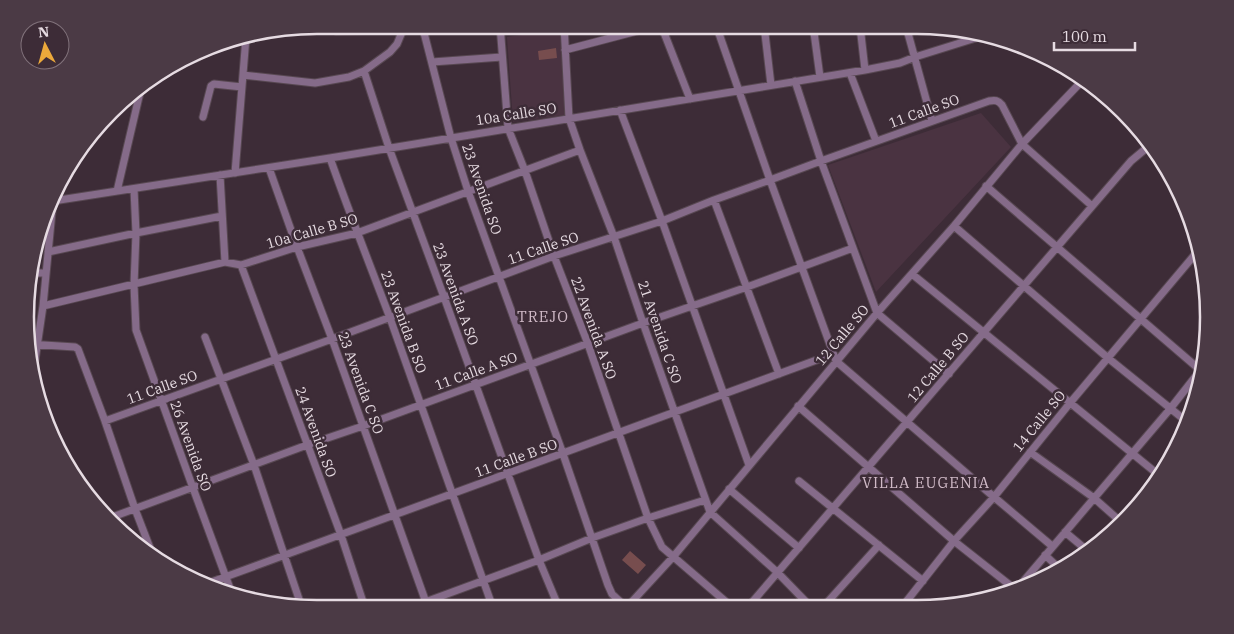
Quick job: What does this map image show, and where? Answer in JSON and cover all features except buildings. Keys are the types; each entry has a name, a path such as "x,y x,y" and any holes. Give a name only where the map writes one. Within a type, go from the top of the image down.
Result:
{"street":[{"path":"243,76 314,83 349,77 364,72 390,52 397,44 401,34"},
{"name":"23 Avenida SO","path":"424,34 451,138 468,191 608,585 612,594 619,600"},
{"name":"22 Avenida A SO","path":"501,34 508,128 588,344 648,518 662,547 724,600"},
{"name":"21 Avenida C SO","path":"564,34 570,118 580,150 614,237 710,512 778,572 804,600"},
{"path":"565,50 626,34"},
{"path":"664,34 690,99"},
{"path":"719,34 835,358 994,498 1052,546"},
{"path":"765,34 771,85"},
{"path":"815,34 820,77"},
{"path":"861,34 865,70"},
{"path":"908,34 932,121"},
{"name":"10a Calle SO","path":"59,200 269,168 850,73 900,63 972,39"},
{"path":"234,173 246,43"},
{"path":"432,62 502,56"},
{"name":"23 Avenida A SO","path":"364,72 388,148 555,600"},
{"path":"850,73 876,141"},
{"path":"795,81 821,161 877,313 948,374"},
{"path":"203,117 212,84 242,87"},
{"name":"12 Calle SO","path":"633,600 673,557 798,406 835,358 954,226 1022,144 1079,84"},
{"path":"117,191 139,97"},
{"name":"11 Calle SO","path":"105,421 554,256 662,221 714,200 989,101 995,100 1002,105 1022,144"},
{"path":"620,110 662,221 749,465"},
{"path":"1022,144 1092,206"},
{"name":"12 Calle B SO","path":"754,600 1131,161 1145,149"},
{"name":"10a Calle B SO","path":"43,306 224,262 241,265 297,247 357,232 580,150"},
{"name":"23 Avenida B SO","path":"330,158 390,317 490,600"},
{"name":"23 Avenida C SO","path":"269,168 425,600"},
{"path":"220,175 224,262"},
{"path":"986,186 1196,368"},
{"name":"26 Avenida SO","path":"134,189 136,330 229,586"},
{"path":"714,200 779,374"},
{"path":"48,252 222,216"},
{"path":"36,353 43,306 51,220"},
{"path":"954,226 1108,358 1182,418"},
{"name":"11 Calle A SO","path":"116,516 853,248"},
{"name":"14 Calle SO","path":"910,600 954,541 994,498 1140,318 1194,256"},
{"name":"24 Avenida SO","path":"241,265 341,534 363,600"},
{"path":"37,273 46,273"},
{"path":"912,274 1155,471"},
{"path":"205,337 254,465 299,600"},
{"path":"37,344 77,347 148,545"},
{"name":"11 Calle B SO","path":"214,581 779,374 835,358"},
{"path":"1025,579 1170,409 1194,378"},
{"path":"798,406 954,541 1009,585"},
{"path":"1030,452 1094,498 1116,518"},
{"path":"799,481 923,581"},
{"path":"729,489 798,548"},
{"path":"438,600 483,580 592,538 705,500"},
{"path":"1065,532 1083,547"},
{"path":"829,600 879,545"},
{"path":"1045,555 1055,564"}],"shaded area":[{"path":"530,34 560,34 565,115 513,122 507,37"},
{"path":"556,48 557,58 539,60 538,51"},
{"path":"981,113 1011,147 876,292 828,165"},
{"path":"630,551 646,565 638,574 622,560"}],"district":[{"name":"TREJO","path":"543,316"},
{"name":"VILLA EUGENIA","path":"926,482"}]}
